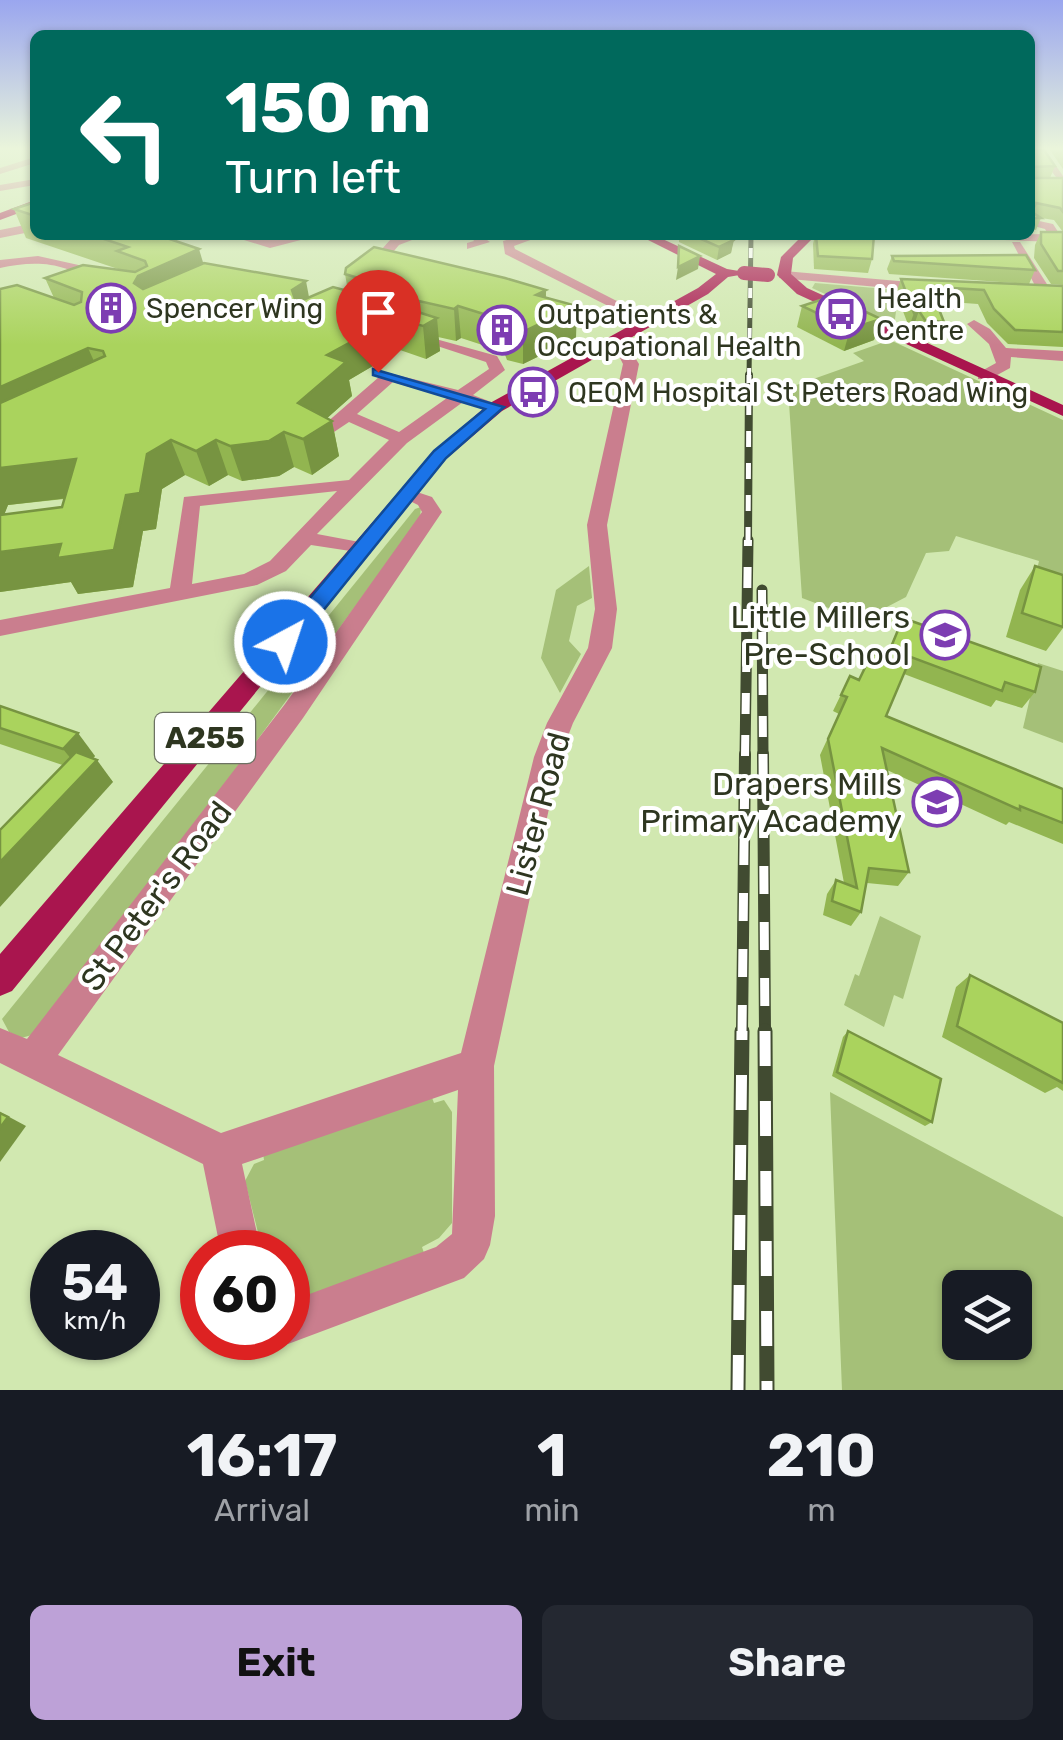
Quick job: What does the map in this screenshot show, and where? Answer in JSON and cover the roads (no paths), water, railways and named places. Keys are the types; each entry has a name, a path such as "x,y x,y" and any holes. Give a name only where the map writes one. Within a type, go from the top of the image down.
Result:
{"main road":[{"path":"658,240 725,272 776,275 802,291 1063,412"},
{"path":"776,275 805,240"},
{"name":"St Peter's Road","path":"0,979 440,454 496,407 710,286 725,272"}],"street":[{"path":"1035,223 1049,226 1056,238 1035,238"},
{"path":"0,234 30,228"},
{"path":"254,240 270,244 290,240"},
{"path":"353,284 375,268 394,242 401,240"},
{"path":"476,242 508,244 521,240"},
{"path":"1012,240 1045,292"},
{"path":"508,244 517,255 648,321"},
{"path":"0,264 35,257 114,284"},
{"path":"375,268 390,273"},
{"path":"776,275 954,288"},
{"path":"62,277 91,277"},
{"path":"1028,290 1063,293"},
{"path":"974,324 992,338 1004,365 984,376"},
{"path":"0,628 262,576 278,566 400,439 498,366 485,356 430,339"},
{"name":"Lister Road","path":"310,1315 449,1263 470,1245 475,1216 476,1066 548,757 560,723 600,648 606,610 597,525 631,364 624,351 610,344"},
{"path":"1001,352 1063,356"},
{"path":"319,437 344,422 385,374 496,407"},
{"path":"355,419 400,439"},
{"path":"180,592 191,500 357,485"},
{"name":"St Peter's Road","path":"17,1053 294,711 432,512 425,501 408,495"},
{"path":"302,537 363,549"},
{"path":"17,1053 220,1152 476,1066"},
{"path":"220,1152 236,1230"}],"railway":[{"path":"749,378 751,240"},
{"path":"748,543 749,375"},
{"path":"745,756 748,540"},
{"path":"762,590 763,756"},
{"path":"742,1033 745,754"},
{"path":"763,754 765,1033"},
{"path":"738,1390 742,1031"},
{"path":"765,1031 767,1390"}],"place":[{"name":"Spencer Wing","path":"111,308"},
{"name":"Health Centre","path":"841,314"},
{"name":"Outpatients & Occupational Health","path":"502,330"},
{"name":"QEQM Hospital St Peters Road Wing","path":"533,392"},
{"name":"Little Millers Pre-School","path":"945,635"},
{"name":"Drapers Mills Primary Academy","path":"937,802"}]}
